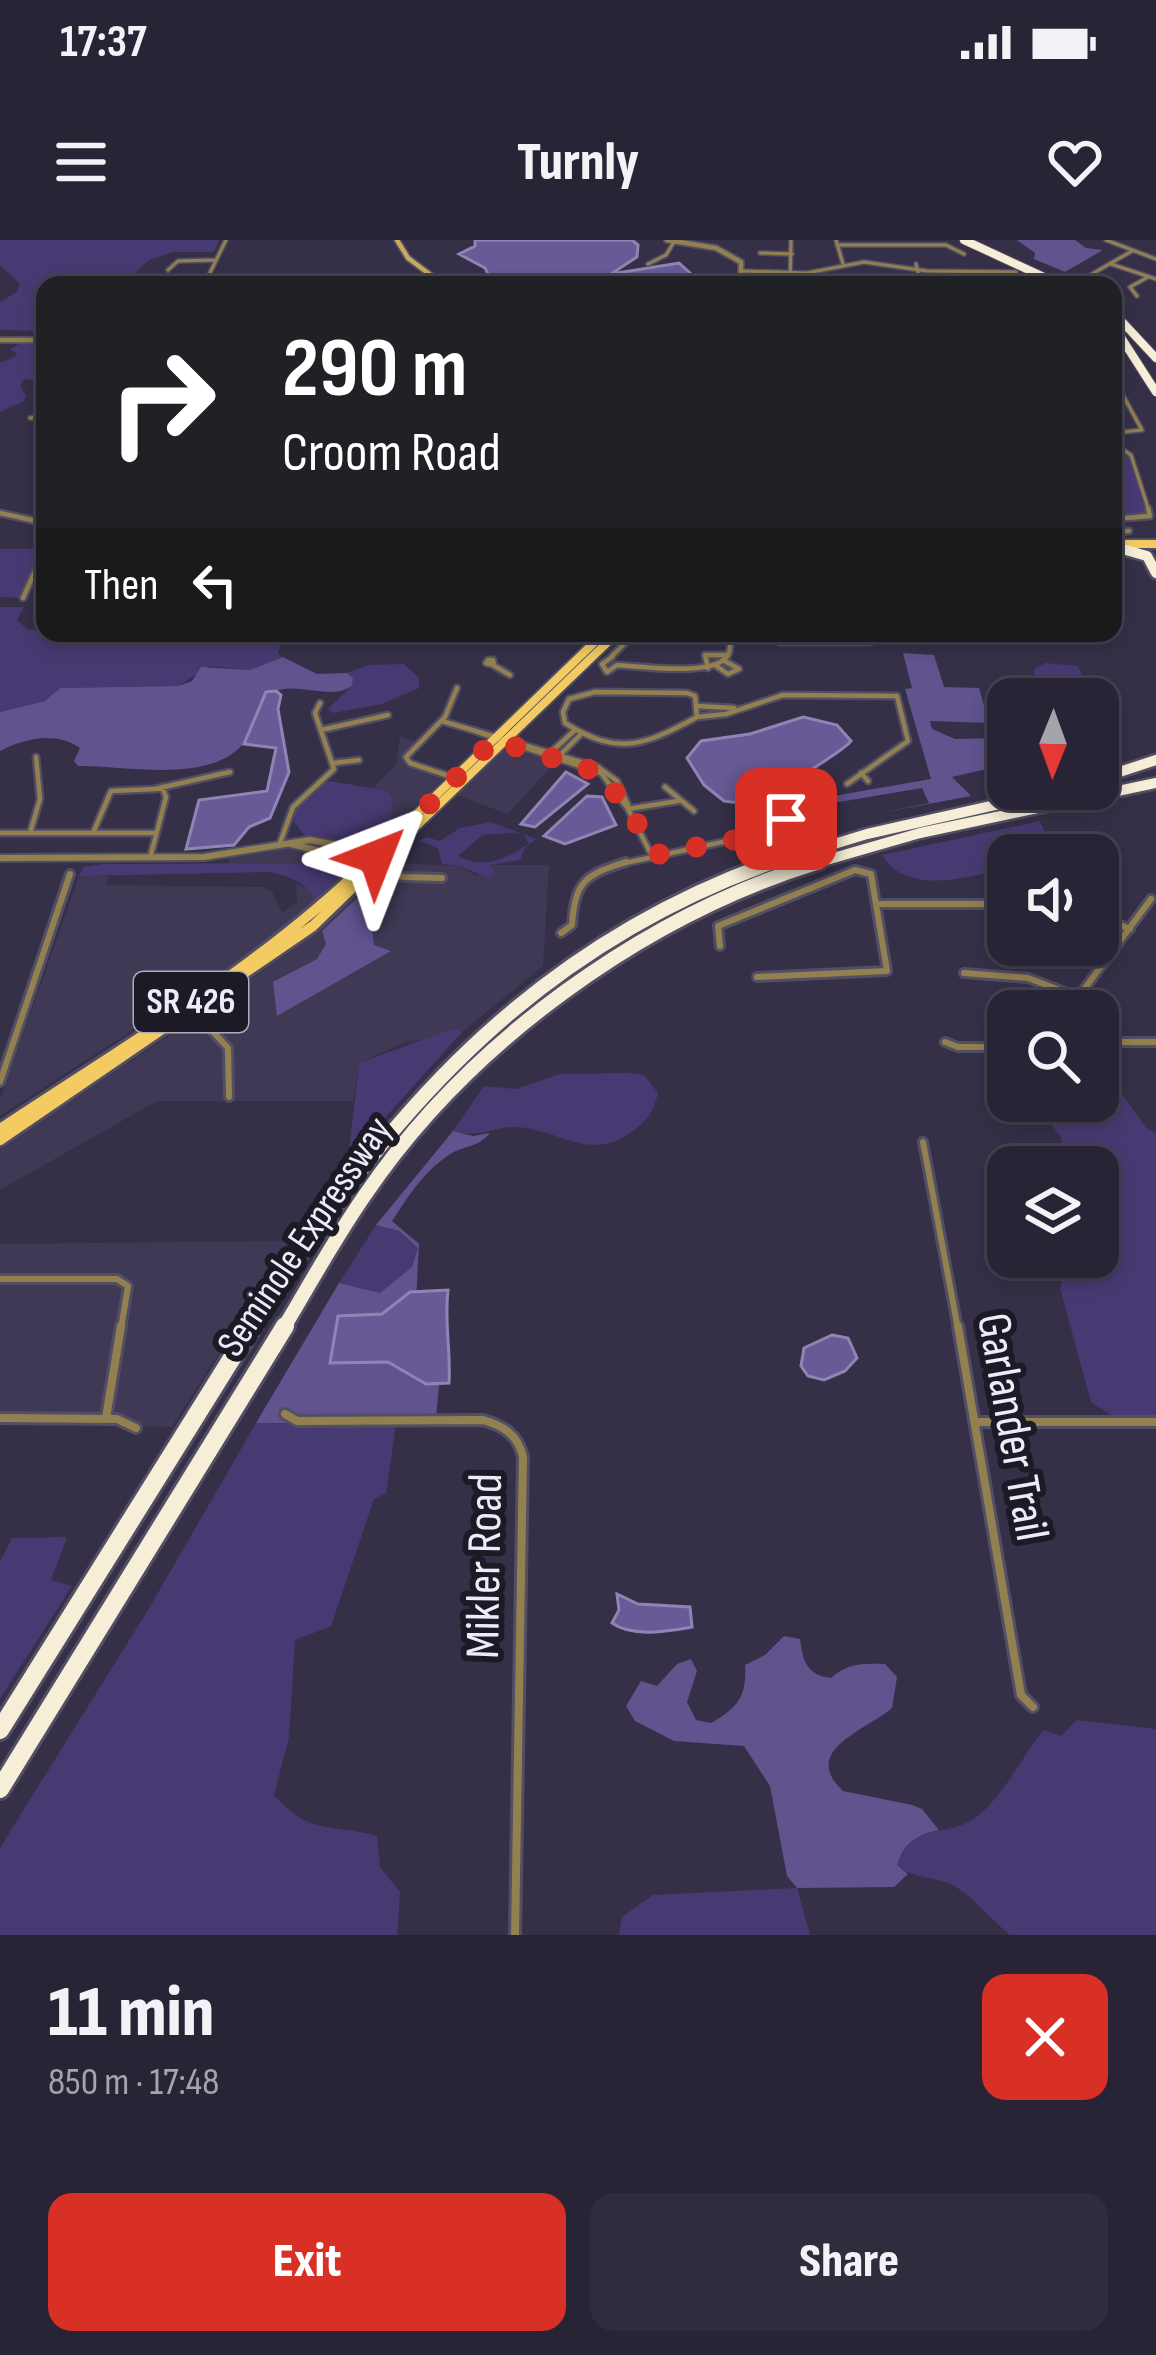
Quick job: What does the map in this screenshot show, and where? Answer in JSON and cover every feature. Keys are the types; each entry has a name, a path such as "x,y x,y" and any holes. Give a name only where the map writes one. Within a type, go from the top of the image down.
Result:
{"highway":[{"path":"964,240 1042,276"},
{"path":"979,240 1056,276"},
{"path":"1122,321 1156,358"},
{"path":"1122,335 1156,392"},
{"path":"1138,336 1156,367"},
{"path":"1150,380 1156,404"},
{"path":"1126,550 1153,549 1156,573"},
{"path":"1119,775 1156,764"},
{"name":"Seminole Expressway","path":"0,1789 366,1193 424,1119 517,1029 581,979 657,932 773,877 893,839 1156,783"},
{"name":"Seminole Expressway","path":"0,1730 309,1235 382,1136 452,1060 567,966 633,925 711,886 828,842 987,806"}],"main road":[{"path":"397,240 410,261 431,276"},
{"path":"1122,547 1153,549"},
{"path":"1122,549 1126,550"},
{"name":"SR 426","path":"0,1140 190,1007 374,864 603,642"},
{"name":"SR 426","path":"374,864 455,778 500,740"},
{"name":"SR 426","path":"0,1129 190,1007"}],"street":[{"path":"208,276 226,240"},
{"path":"791,240 792,276"},
{"path":"1106,240 1156,259"},
{"path":"648,264 666,255 670,241 726,251 741,262 742,276"},
{"path":"844,264 837,243 946,245 964,254"},
{"path":"1089,276 1132,251"},
{"path":"760,254 792,254"},
{"path":"168,270 178,261 216,260"},
{"path":"743,271 792,273 877,262 1016,272"},
{"path":"1111,264 1156,279"},
{"path":"917,267 919,276"},
{"path":"1137,296 1130,287 1148,277"},
{"path":"0,340 36,340"},
{"path":"1122,392 1142,430 1122,433"},
{"path":"30,418 36,417"},
{"path":"1122,518 1150,516 1131,454 1125,451"},
{"path":"0,512 36,521"},
{"path":"1122,532 1129,532"},
{"path":"23,598 36,569"},
{"path":"626,642 603,662 607,672 617,665 711,666 728,674 739,669 725,657 705,655 711,666"},
{"path":"711,666 725,657 728,642"},
{"path":"612,657 617,665"},
{"path":"494,664 505,672"},
{"path":"455,778 406,758 442,721 457,688"},
{"path":"697,717 696,697 690,693 585,693 569,699 563,712 565,723 578,732 632,746 697,717 787,694 897,696 908,741 847,784"},
{"path":"280,843 293,802 330,773 334,763 316,712 320,703"},
{"path":"696,706 736,710"},
{"path":"321,730 388,716"},
{"path":"442,721 601,773 655,855"},
{"path":"552,757 578,732"},
{"path":"30,833 40,800 36,757"},
{"path":"334,763 359,760"},
{"path":"93,832 111,791 162,787 230,772"},
{"path":"861,773 868,781"},
{"path":"150,857 166,797 162,787"},
{"path":"665,788 694,811"},
{"path":"629,810 678,801"},
{"path":"561,933 572,926 574,895 581,883 655,855 778,830"},
{"path":"0,833 155,832"},
{"path":"0,858 232,855 280,843 374,864 412,879 442,878"},
{"path":"719,946 718,926 856,870 873,878 887,971 758,977"},
{"path":"0,1082 70,874"},
{"path":"1083,990 1151,899"},
{"path":"879,904 987,904"},
{"path":"1119,924 1130,928"},
{"path":"964,973 1028,977 1060,990"},
{"path":"190,1007 228,1048 229,1097"},
{"path":"945,1042 987,1045"},
{"path":"1119,1042 1156,1042"},
{"path":"0,1049 10,1051"},
{"name":"Garlander Trail","path":"923,1142 1022,1695 1033,1707"},
{"path":"0,1279 117,1279 128,1286 106,1418"},
{"name":"Mikler Road","path":"284,1414 297,1420 483,1420 504,1426 518,1440 523,1457 515,1935"},
{"path":"0,1418 106,1418 136,1428"},
{"path":"976,1422 1156,1422"}],"shaded area":[{"path":"0,240 219,240 214,252 173,252 149,260 133,275 36,276 36,331 0,330 0,302 17,292 20,284 0,265"},
{"path":"475,240 632,240 638,245 637,257 611,274 679,263 693,276 489,276 485,268 459,254 475,246"},
{"path":"1017,240 1075,240 1086,248 1103,250 1065,272 1034,259 1035,253"},
{"path":"23,341 36,341 36,381 24,379 20,386 24,401 0,412 0,363 15,357 17,353 10,350"},
{"path":"1122,454 1129,455 1148,517 1122,517"},
{"path":"0,549 36,549 36,565 21,598 0,597"},
{"path":"0,607 24,607 17,620 36,630 36,642 282,642 278,653 283,657 250,670 209,666 178,686 60,688 45,701 0,712"},
{"path":"903,653 934,655 944,687 979,688 987,723 930,721 932,729 955,739 987,738 987,769 952,777 971,796 880,813 929,803 922,788 739,819 736,813 931,779 905,689 912,688"},
{"path":"283,657 317,674 347,673 353,678 352,686 335,692 289,689 273,693 246,740 213,763 167,770 78,766 74,761 80,748 51,738 0,751 0,712 45,701 60,688 178,686 192,681 201,667 250,670"},
{"path":"1045,663 1078,666 1084,678 1036,678 1033,670"},
{"path":"404,664 419,678 419,688 382,704 333,713 328,709 352,686 353,678 347,673 369,665"},
{"path":"266,692 281,695 278,709 289,772 270,818 249,827 234,845 186,849 199,800 267,791 276,748 244,744"},
{"path":"803,717 837,725 851,741 763,799 724,801 704,785 687,758 701,741 750,734"},
{"path":"400,737 417,742 404,754 407,764 445,777 390,830 393,801 374,787 396,765"},
{"path":"507,747 555,762 508,814 456,795"},
{"path":"566,772 588,784 535,827 521,824"},
{"path":"330,781 388,791 393,801 390,830 368,842 306,837 294,822 295,803 313,787"},
{"path":"587,796 602,797 616,825 565,844 544,836"},
{"path":"1040,821 1045,834 987,834 987,873 957,879 907,876 882,855"},
{"path":"491,822 523,834 482,835 458,856 476,862 494,861 529,844 524,835 536,839 520,860 490,865 495,873 490,879 442,864 438,848 420,841 426,837 440,841 460,828"},
{"path":"280,845 356,861 227,865 229,857"},
{"path":"390,863 460,866 476,876 493,865 549,865 543,966 463,1031 456,1028 439,1037 406,1042 359,1063 353,1101 157,1101 0,1190 0,1149 197,1017 225,1049 226,1099 232,1099 231,1047 202,1014 298,946 382,871 411,881 445,879 404,875 385,868"},
{"path":"353,864 314,901 297,881 269,872 79,876 83,867"},
{"path":"79,876 108,876 106,885 263,887 272,892 282,913 297,903 296,884 310,890 314,901 241,960 0,1116 0,1100"},
{"path":"369,887 383,890 372,929 374,945 391,951 277,1016 273,982 317,959 326,944 322,931"},
{"path":"455,1028 463,1031 348,1159 359,1063"},
{"path":"560,1074 644,1075 658,1093 646,1119 617,1140 589,1145 517,1127 472,1134 453,1131 484,1086 516,1089"},
{"path":"1122,1094 1146,1128 1156,1133 1156,1422 1121,1421 1091,1402 1060,1288 1063,1278 1119,1278 1119,1146 1062,1146 1049,1122 1119,1122"},
{"path":"453,1131 473,1136 490,1133 432,1169 392,1221 419,1244 413,1358 441,1366 436,1417 298,1417 284,1410 280,1416 293,1423 256,1423 339,1283 380,1293 412,1267 418,1248 399,1231 376,1225"},
{"path":"376,1225 399,1231 418,1248 412,1267 380,1293 339,1283"},
{"path":"290,1241 172,1427 141,1426 107,1415 0,1414 0,1244"},
{"path":"448,1290 449,1383 426,1384 388,1362 330,1363 338,1316 382,1314 410,1292"},
{"path":"832,1335 848,1338 857,1358 845,1371 824,1380 808,1376 801,1366 804,1348"},
{"path":"256,1423 396,1424 386,1493 374,1499 331,1626 295,1640 289,1737 274,1795 310,1823 377,1836 380,1867 400,1892 397,1935 0,1935 0,1848 151,1605"},
{"path":"67,1537 51,1580 72,1586 0,1699 0,1562 12,1538"},
{"path":"617,1594 638,1604 690,1607 692,1627 651,1632 620,1628 612,1623 619,1610"},
{"path":"784,1636 800,1639 808,1666 816,1674 831,1678 856,1665 885,1664 897,1677 892,1708 842,1742 829,1764 831,1777 843,1791 922,1809 939,1830 908,1845 897,1865 908,1874 894,1887 797,1888 787,1876 770,1786 744,1746 674,1741 635,1721 626,1706 641,1681 657,1686 677,1664 691,1659 697,1671 687,1702 696,1720 711,1723 739,1700 745,1665 765,1655"},
{"path":"1077,1720 1156,1729 1156,1935 1010,1935 959,1889 897,1865 903,1851 919,1836 962,1825 984,1810 1044,1730 1061,1736"},
{"path":"797,1888 810,1935 619,1935 622,1917 653,1895"}],"route":[{"path":"376,857 494,740 601,773 659,854 771,833 778,830 774,821 786,819"}]}
